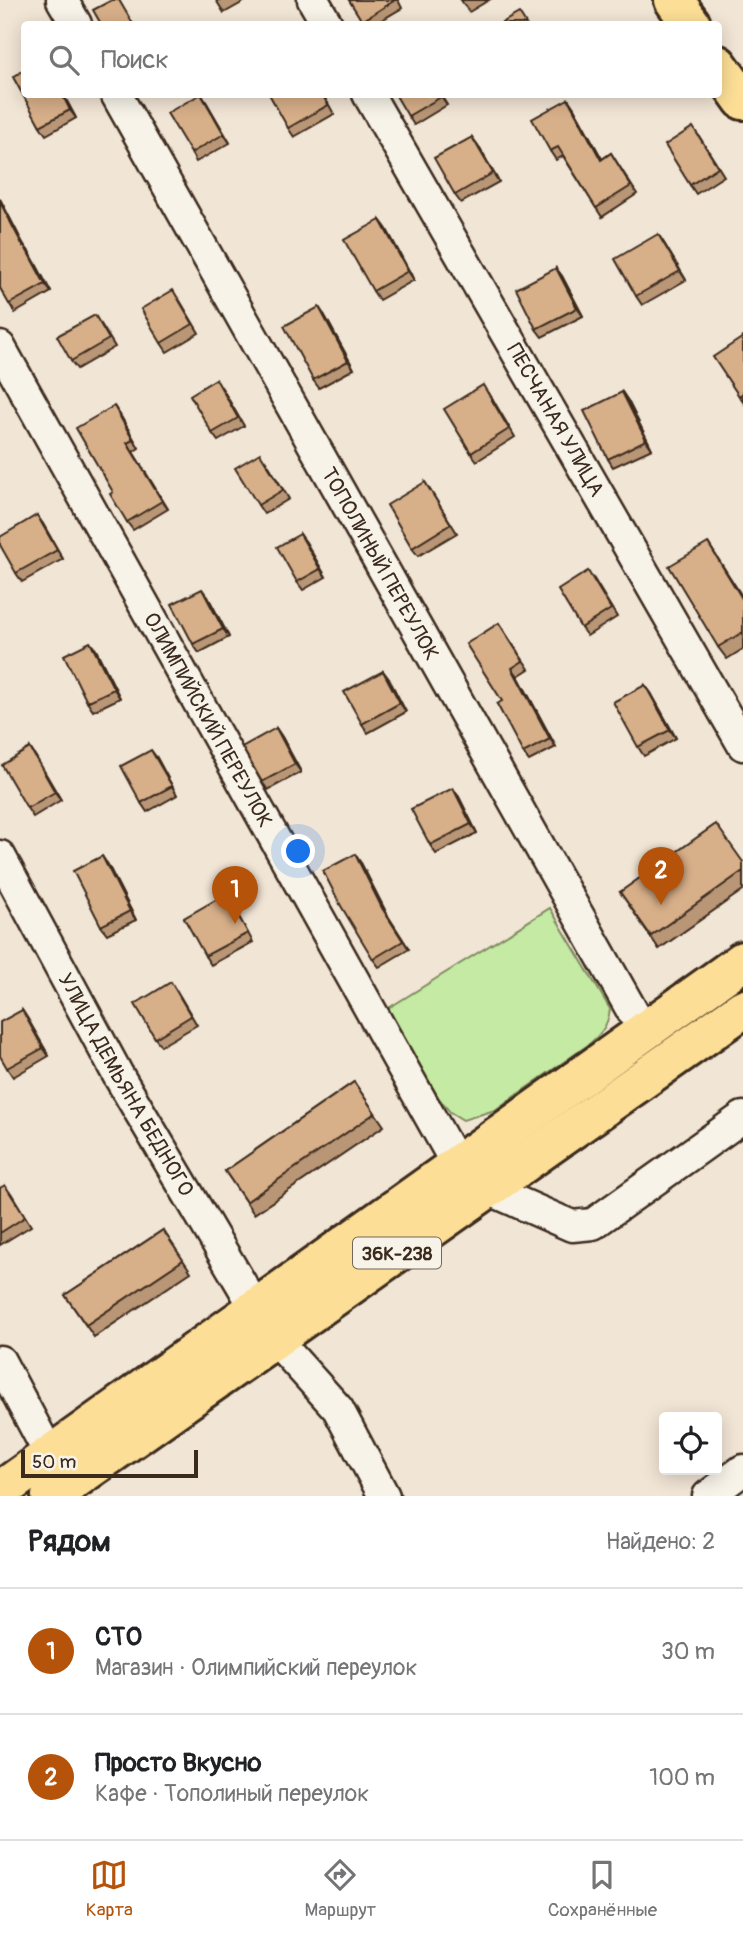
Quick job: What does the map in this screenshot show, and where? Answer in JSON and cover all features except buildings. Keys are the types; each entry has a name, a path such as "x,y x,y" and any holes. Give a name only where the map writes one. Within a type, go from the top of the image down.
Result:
{"main road":[{"path":"674,0 689,21"},
{"path":"722,69 743,100"},
{"path":"0,1491 50,1455 265,1324 457,1165 743,961"},
{"name":"36К-238","path":"51,1496 265,1324 488,1189 743,1009"}],"street":[{"path":"62,0 74,21"},
{"path":"313,0 325,21"},
{"name":"ТОПОЛИНЫЙ ПЕРЕУЛОК","path":"118,98 643,1032"},
{"name":"ПЕСЧАНАЯ УЛИЦА","path":"370,98 743,745"},
{"name":"ОЛИМПИЙСКИЙ ПЕРЕУЛОК","path":"0,347 457,1165"},
{"name":"УЛИЦА ДЕМЬЯНА БЕДНОГО","path":"0,856 118,1074 265,1324 338,1409 384,1496"},
{"path":"488,1189 572,1226 593,1224 743,1118"},
{"path":"0,1361 50,1455"},
{"path":"708,1496 743,1470"}],"green space":[{"path":"550,908 610,1009 606,1025 588,1045 495,1110 463,1120 450,1112 438,1097 387,1009"}],"place":[{"name":"Просто Вкусно","path":"661,905"},
{"name":"СТО","path":"235,924"}]}
